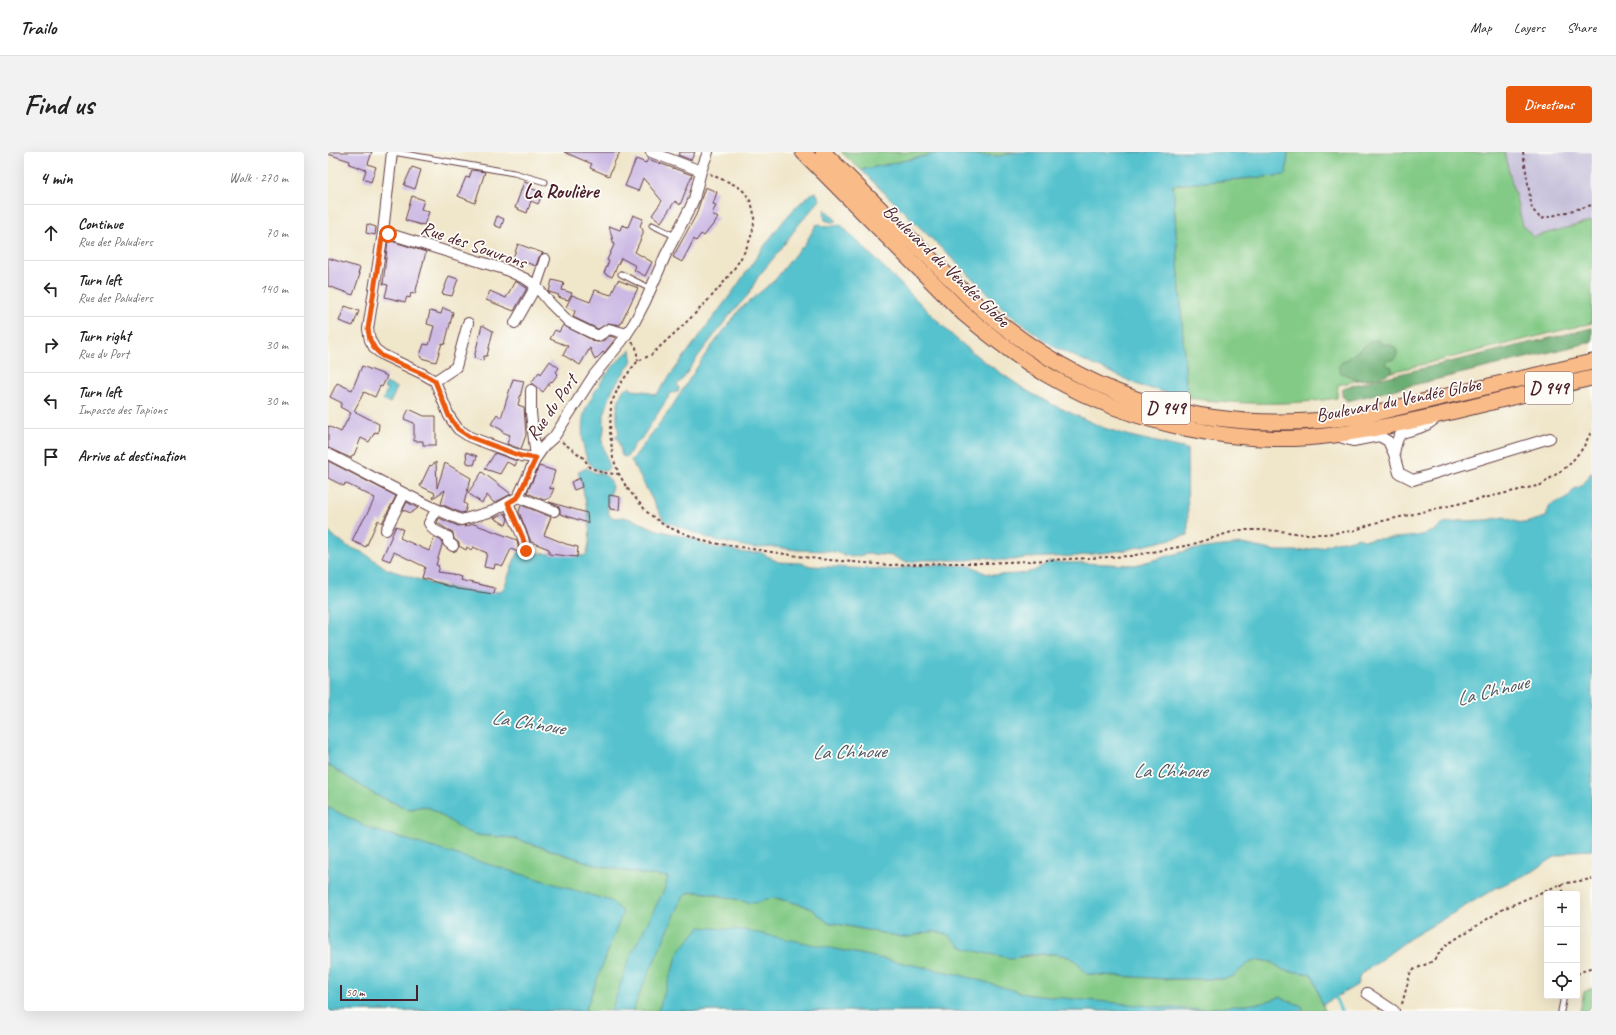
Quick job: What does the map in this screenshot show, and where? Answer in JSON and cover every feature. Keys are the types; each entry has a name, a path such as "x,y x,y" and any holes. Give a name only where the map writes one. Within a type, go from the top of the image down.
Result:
{"main road":[{"name":"Boulevard du Vendée Globe","path":"803,152 963,313 991,337 1050,376 1112,407 1178,427 1264,438 1333,435 1442,414 1592,378"},
{"name":"Boulevard du Vendée Globe","path":"823,152 973,301 1020,340 1085,379 1119,393 1181,412 1238,421 1268,423 1311,422 1339,419 1366,415 1592,362"}],"street":[{"path":"392,152 383,232 368,329 370,340 375,349 382,356 423,374 435,381 449,416 458,429 470,437 521,456 536,458 531,413 531,390"},
{"path":"651,152 701,171"},
{"name":"Rue du Port","path":"518,497 536,458 554,437 594,375 634,323 694,199 701,171 708,152"},
{"name":"Rue des Souvrons","path":"383,232 504,269 526,279 536,286 569,322 598,336 609,329 627,334"},
{"path":"515,323 536,286 545,259"},
{"path":"435,381 456,367 468,323"},
{"path":"1394,454 1396,441 1399,435 1405,431 1424,426 1442,414"},
{"path":"1333,435 1353,441 1379,436 1388,442 1394,454 1399,473 1413,480 1550,438"},
{"path":"328,454 436,510 461,520 493,511 518,497 554,511"},
{"path":"386,530 404,494"},
{"path":"508,503 523,538 526,551"},
{"path":"436,510 429,523 434,530 448,537 448,542 453,546"},
{"path":"1367,993 1398,1008"}],"lane":[{"path":"392,152 514,173 545,182"},
{"path":"652,225 675,236"},
{"path":"621,274 651,289"},
{"path":"1561,1011 1563,999"}],"path":[{"path":"1523,152 1532,209 1541,219 1592,205"},
{"path":"714,176 740,188 746,193 752,205 754,225 744,254 725,283 651,355 638,361 620,384 610,404 610,432 613,458 619,474 627,488 647,512 665,526 707,542 817,559 890,565 994,563 1130,556 1190,546 1238,530 1280,531 1302,534 1324,534 1353,531 1374,523 1542,484 1569,466 1583,448 1592,430"},
{"path":"627,334 636,347 638,361"},
{"path":"554,437 584,458 589,467 603,473 619,474"},
{"path":"1398,1008 1411,971 1433,961 1446,945 1505,908 1562,884 1592,879"},
{"path":"1562,884 1563,891"},
{"path":"1580,973 1592,967"}],"shaded area":[{"path":"1504,152 1592,152 1592,221 1533,237 1523,226"}],"green space":[{"path":"841,152 1017,152 1000,156 934,154 861,170"},
{"path":"1288,152 1504,152 1523,226 1533,237 1592,221 1592,323 1338,385 1337,398 1318,401 1262,403 1225,402 1187,398 1173,185 1286,175"},
{"path":"1592,328 1592,342 1347,401 1342,396 1342,390 1349,386"},
{"path":"1373,340 1379,340 1381,344 1390,344 1397,350 1394,360 1387,360 1385,363 1386,365 1392,367 1392,371 1379,377 1364,380 1359,380 1341,373 1338,367 1341,363"},
{"path":"328,765 374,794 412,809 423,806 432,809 477,835 513,838 600,866 641,874 665,876 685,894 700,892 757,903 767,899 776,898 803,905 813,910 827,922 902,937 937,931 946,934 962,947 980,951 1019,957 1053,954 1067,956 1079,964 1087,974 1167,979 1222,979 1238,972 1249,963 1259,960 1272,962 1283,970 1311,974 1325,1011 328,1011"},
{"path":"1592,988 1592,997 1588,1011 1580,1011 1584,992"}],"water":[{"path":"1017,152 1288,152 1286,175 1173,185 1187,398 1141,386 1056,348 1009,314 861,170 934,154 1000,156"},
{"path":"816,192 820,200 799,224 758,277 748,295 730,315 699,355 677,385 679,388 678,392 671,393 641,439 634,445 627,457 622,456 618,439 615,437 619,434 617,411 619,400 624,389 630,387 631,390 644,391 656,395 731,294 770,238 795,208 806,198"},
{"path":"825,209 837,221 831,222 825,220"},
{"path":"820,224 824,227 841,225 955,338 982,360 1024,389 1049,403 1104,428 1130,436 1187,449 1188,535 1126,550 1077,556 1025,558 1013,560 997,560 985,557 968,560 923,560 904,562 893,556 883,555 868,554 852,557 830,551 797,550 775,547 754,548 714,540 664,521 631,460 669,411 705,355 741,308 775,280 805,244 816,225"},
{"path":"631,350 631,362 612,390 604,415 602,442 609,468 605,471 598,470 592,467 589,463 583,445 583,416 593,395 605,377 618,361"},
{"path":"386,383 397,388 390,403 383,400 387,389 384,388"},
{"name":"La Ch'noue","path":"587,468 595,473 601,473 611,481 612,489 608,503 608,512 610,516 634,520 657,530 694,539 704,545 722,549 730,548 737,552 760,552 778,562 801,563 811,566 896,570 905,567 923,565 956,565 972,566 985,573 993,575 1019,574 1034,571 1049,562 1135,565 1190,550 1242,544 1276,551 1300,551 1322,547 1335,542 1353,540 1358,537 1363,540 1417,536 1434,531 1444,523 1448,522 1455,523 1459,521 1487,520 1504,517 1517,522 1525,523 1546,517 1550,505 1568,497 1575,488 1579,488 1592,472 1592,850 1572,851 1553,858 1532,872 1496,888 1409,939 1360,975 1357,985 1322,1005 1311,974 1283,970 1272,962 1259,960 1249,963 1232,977 1222,979 1167,979 1087,974 1073,959 1063,955 1040,954 1010,958 962,947 949,936 942,933 928,932 902,937 827,922 813,910 803,905 776,898 767,899 757,903 750,903 711,894 690,892 683,897 633,1011 611,1011 630,957 664,890 668,877 641,874 600,866 513,838 477,835 465,831 432,809 423,806 411,809 406,808 374,794 328,765 328,531 347,546 364,553 387,569 438,586 470,591 499,592 504,588 519,552 585,556 589,538 588,515 578,472"},
{"path":"328,807 371,829 611,901 623,912 585,1011 328,1011"},
{"path":"700,927 743,930 957,974 1030,995 1195,1010 1262,1003 1280,997 1302,1006 1304,1011 658,1011 679,951"}],"building":[{"path":"328,152 372,152 368,164 376,167 371,182 363,179 366,170 349,164 350,161 328,154"},
{"path":"564,152 620,152 609,176 590,168 592,164"},
{"path":"680,152 695,152 691,160 678,155"},
{"path":"636,159 646,163 648,159 692,175 680,205 675,201 661,222 652,215 662,201 643,178 638,191 625,186"},
{"path":"412,167 421,170 415,189 404,185"},
{"path":"472,170 485,172 475,203 458,196 466,177 469,178"},
{"path":"524,182 531,184 530,188 543,193 538,204 531,201 527,213 515,208"},
{"path":"705,187 717,192 713,204 716,205 712,214 718,218 704,236 701,234 696,241 694,239 682,262 673,257 696,215"},
{"path":"412,196 424,200 421,209 429,212 424,225 405,220"},
{"path":"633,215 643,219 640,226 643,230 643,234 635,252 652,262 645,276 634,270 636,266 621,258 612,277 604,273 609,261 607,260 614,245 609,226 620,230 622,225 628,227"},
{"path":"497,216 504,219 501,228 494,225"},
{"path":"367,224 376,227 375,235 366,233"},
{"path":"388,240 426,252 415,294 411,293 410,298 407,297 405,302 385,297 388,285 383,284"},
{"path":"518,244 543,253 539,257 536,266 513,258"},
{"path":"328,258 360,268 358,274 360,274 353,295 328,286"},
{"path":"449,276 458,279 452,296 442,294"},
{"path":"552,280 564,283 562,290 572,293 568,300 549,292"},
{"path":"618,280 638,288 620,325 608,323 598,329 573,317 575,311 566,307 572,295 590,302 595,290 611,295"},
{"path":"515,281 527,288 514,311 486,300 490,291 506,298"},
{"path":"345,306 359,311 353,326 339,321"},
{"path":"443,308 453,312 445,344 442,343 436,362 421,358 420,355 424,344 429,345 434,326 427,324 430,311 441,314"},
{"path":"482,325 493,331 487,356 484,356 483,361 474,358"},
{"path":"563,325 596,342 601,342 610,336 616,338 604,353 603,352 595,360 590,348 580,365 563,355 568,346 550,339 555,330 559,332"},
{"path":"550,361 559,368 556,372 558,374 543,392 531,383 539,372 541,374"},
{"path":"362,366 387,376 375,397 364,392 354,411 379,424 378,433 375,432 369,442 361,438 354,455 352,455 351,458 328,448 328,426 341,432 351,413 340,407 342,403 330,397 337,383 352,390"},
{"path":"513,379 524,381 518,405 524,407 526,435 521,449 507,444 510,435 502,432 502,430 491,424 497,414 501,418"},
{"path":"409,409 424,416 436,416 436,445 423,445 423,441 414,441 414,423 404,419"},
{"path":"466,452 477,456 474,465 467,463"},
{"path":"495,453 517,461 515,466 507,462 500,474 485,469"},
{"path":"328,461 396,496 382,523 378,520 366,547 352,541 375,498 345,483 344,486 328,478"},
{"path":"436,462 437,488 445,463 471,478 464,503 467,505 465,512 461,513 441,504 445,490 433,498 435,493 420,486 430,465 431,466"},
{"path":"539,466 555,471 550,489 554,488 550,498 544,500 527,493"},
{"path":"482,472 511,494 494,503 487,495 482,503 468,493"},
{"path":"580,478 582,487 574,490 571,482"},
{"path":"609,495 620,497 619,510 610,509"},
{"path":"407,502 418,508 411,513 403,510"},
{"path":"549,502 587,513 588,523 560,514 559,507"},
{"path":"521,505 551,517 544,535 578,547 577,557 549,554 549,549 531,542 519,512"},
{"path":"505,513 508,519 506,525 494,518"},
{"path":"439,518 458,526 466,525 464,527 474,524 517,540 519,551 518,552 511,549 503,566 495,564 494,569 484,567 487,553 473,547 471,550 467,547 466,550 459,546 459,543 454,539 453,533 437,523"},
{"path":"396,526 403,529 400,538 429,551 434,537 442,541 436,565 439,566 437,572 452,574 461,577 460,580 495,588 494,594 458,589 422,578 425,567 394,552 390,561 382,558"}],"waterway":[{"path":"1335,997 1341,1011"}],"district":[{"name":"La Roulière","path":"561,191"}],"route":[{"path":"388,234 383,232 368,329 370,340 375,349 382,356 423,374 435,381 449,416 458,429 470,437 521,456 536,458 518,497 508,503 523,538 526,551"}]}
